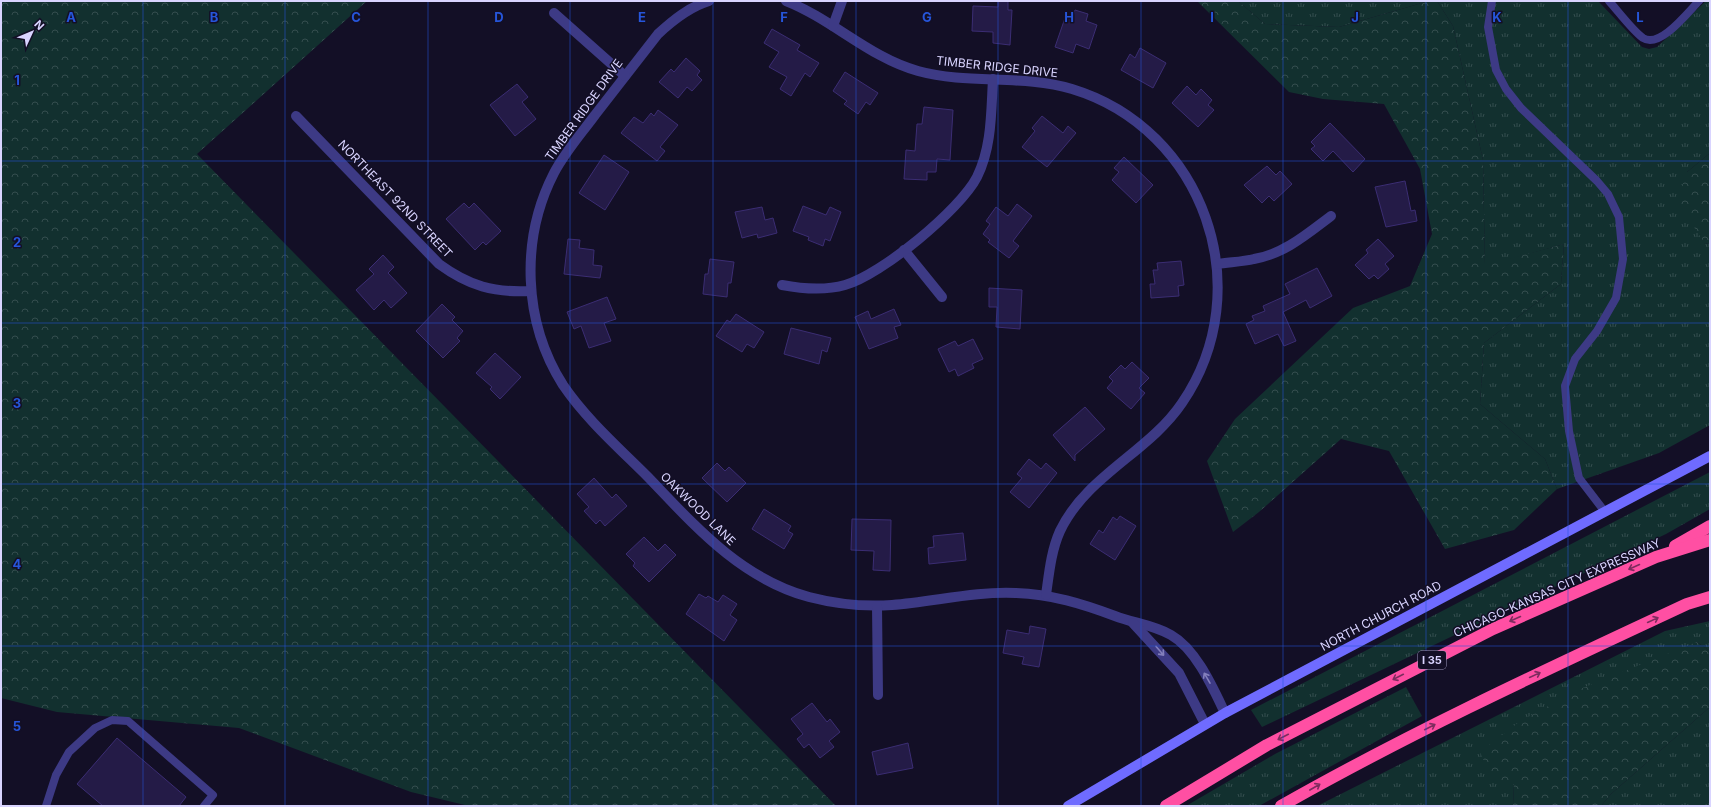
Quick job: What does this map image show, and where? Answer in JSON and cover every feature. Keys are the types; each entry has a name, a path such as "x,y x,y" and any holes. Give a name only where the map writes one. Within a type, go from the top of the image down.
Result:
{"highway":[{"path":"1656,557 1710,526"},
{"name":"CHICAGO-KANSAS CITY EXPRESSWAY","path":"1166,806 1267,745 1486,632 1656,557 1710,540"},
{"path":"1281,806 1335,776 1500,691 1687,604 1710,597"},
{"path":"1687,604 1710,602"}],"main road":[{"name":"NORTH CHURCH ROAD","path":"1068,806 1226,712 1710,456"}],"street":[{"name":"TIMBER RIDGE DRIVE","path":"531,291 532,247 536,225 554,173 568,151 658,34 672,21 689,9 709,1"},
{"name":"TIMBER RIDGE DRIVE","path":"786,1 801,7 881,55 918,71 941,76 1052,84 1073,90 1116,108 1137,122 1156,138 1173,157 1196,193 1206,216 1213,240 1217,264 1217,312 1205,361 1183,402 1168,422 1153,437 1093,488 1069,514 1059,533 1053,551 1046,595"},
{"path":"833,26 842,1"},
{"path":"554,13 625,76"},
{"path":"782,285 810,289 845,285 865,277 883,267 955,208 977,177 985,157 989,139 993,79"},
{"name":"NORTHEAST 92ND STREET","path":"296,116 439,264 473,285 494,290 512,292 531,291"},
{"path":"1217,264 1255,259 1273,254 1298,241 1331,216"},
{"path":"904,250 942,297"},
{"name":"OAKWOOD LANE","path":"531,291 534,313 542,341 552,366 563,385 581,408 713,544 758,576 781,587 829,602 877,606 986,594 1016,593 1046,595 1078,603 1133,622 1153,627 1174,636 1190,652 1206,675 1226,712"},
{"path":"877,606 878,695"},
{"name":"OAKWOOD LANE","path":"1133,622 1179,673 1205,724"}],"lane":[{"path":"1492,1 1488,27 1496,70 1506,89 1521,108 1597,181 1608,194 1619,217 1623,259 1616,298 1597,331 1575,359 1565,386 1568,431 1580,478 1605,512"},
{"path":"1609,1 1644,38 1653,41 1664,36 1699,1"},
{"path":"46,806 56,775 69,752 95,728 112,720 128,721 213,795 204,806"}],"green space":[{"path":"1,1 367,1 197,154 836,806 469,806 411,792 239,728 57,712 1,698"},
{"path":"1197,1 1238,1 1265,24 1339,27 1429,1 1437,1 1453,26 1483,160 1485,265 1564,244 1561,284 1484,343 1480,404 1545,459 1557,489 1514,530 1445,549 1389,451 1341,439 1259,512 1233,532 1207,461 1235,419 1353,308 1410,286 1432,234 1420,169 1384,104 1323,99 1289,92"},
{"path":"1238,1 1429,1 1339,27 1265,24"},
{"path":"1437,1 1598,1 1642,47 1649,49 1657,47 1706,1 1710,1 1710,153 1687,172 1705,244 1710,243 1710,425 1659,453 1557,489 1545,459 1480,404 1484,343 1561,284 1564,244 1485,266 1483,160 1453,26"},
{"path":"1710,153 1710,243 1705,244 1677,201 1687,172"},
{"path":"1710,472 1710,509 1666,534 1262,727 1251,710"},
{"path":"1710,621 1710,651 1697,642 1514,784 1513,806 1317,806 1665,631"},
{"path":"1697,642 1710,651 1710,707 1611,794 1601,806 1513,806 1514,784 1492,779 1480,752 1519,722 1580,689"},
{"path":"1406,687 1422,716 1259,806 1186,806 1275,754"},
{"path":"1710,707 1710,806 1601,806 1611,794"}],"building":[{"path":"998,1 1008,1 1008,10 1012,10 1010,45 993,43 993,32 972,31 973,6 998,7"},
{"path":"1075,10 1088,14 1086,21 1097,25 1089,49 1076,44 1073,53 1055,47 1066,15 1073,17"},
{"path":"772,29 800,45 797,50 819,63 810,77 805,73 791,96 780,89 787,77 769,67 779,52 764,43"},
{"path":"1140,48 1166,63 1153,88 1121,70 1130,54 1135,58"},
{"path":"686,58 700,71 697,75 702,80 692,91 687,87 678,98 659,82 671,69 674,72"},
{"path":"845,72 878,93 870,105 866,102 858,114 844,104 847,101 833,91"},
{"path":"517,84 528,97 522,102 536,119 515,136 490,105"},
{"path":"1187,86 1196,95 1201,89 1212,100 1208,105 1214,110 1198,127 1172,103"},
{"path":"924,107 953,110 950,160 937,159 936,172 927,172 927,180 904,179 906,150 915,151 917,124 922,124"},
{"path":"658,110 678,125 660,147 665,151 657,161 621,133 634,117 643,123 651,113 654,116"},
{"path":"1042,116 1063,133 1068,126 1076,133 1047,167 1022,147 1035,131 1032,128"},
{"path":"1330,123 1365,159 1353,172 1333,151 1323,161 1311,149 1315,146 1311,142"},
{"path":"604,155 629,172 605,210 579,193"},
{"path":"1124,157 1153,185 1136,203 1112,180 1119,172 1114,168"},
{"path":"1267,166 1276,175 1280,171 1292,184 1274,201 1269,196 1262,203 1244,185"},
{"path":"1405,181 1411,211 1415,210 1417,221 1386,227 1375,187"},
{"path":"464,203 469,208 474,203 501,231 486,245 483,242 475,250 446,219"},
{"path":"1017,204 1032,216 1013,241 1019,246 1009,258 988,242 990,240 983,234 990,224 986,221 996,207 1008,216"},
{"path":"803,206 826,215 830,207 841,212 830,241 825,239 823,246 808,240 809,237 793,231"},
{"path":"762,207 765,220 773,218 777,233 758,238 757,234 742,238 735,212"},
{"path":"568,239 580,240 579,248 594,250 593,265 602,266 600,278 564,274"},
{"path":"1378,239 1394,256 1385,264 1389,269 1378,279 1374,275 1369,279 1355,265 1368,253 1366,250"},
{"path":"383,255 394,267 388,273 407,293 391,308 384,300 374,310 356,290 374,274 369,269"},
{"path":"710,259 734,262 731,283 728,283 727,297 703,294 705,274 708,274"},
{"path":"1181,261 1184,285 1178,286 1179,296 1151,298 1150,284 1155,284 1153,270 1158,270 1157,263"},
{"path":"1317,268 1332,296 1310,308 1306,300 1283,312 1296,341 1284,346 1278,334 1255,344 1246,324 1254,320 1252,316 1265,311 1263,306 1290,294 1285,284"},
{"path":"989,288 1022,290 1020,329 996,327 997,307 989,307"},
{"path":"607,297 616,319 604,323 611,341 589,348 581,326 574,329 567,312"},
{"path":"442,304 455,317 452,320 463,331 457,338 460,341 443,358 416,331"},
{"path":"894,309 901,325 894,327 898,338 869,349 855,317 868,311 871,319"},
{"path":"736,314 764,332 754,348 747,344 742,352 716,336 727,320 730,322"},
{"path":"791,328 831,338 827,352 822,350 819,364 784,354"},
{"path":"973,339 983,359 972,364 974,368 958,376 955,369 949,372 938,349 955,341 958,346"},
{"path":"495,353 521,377 500,399 490,389 492,387 476,373"},
{"path":"1132,362 1149,378 1139,388 1145,393 1131,409 1107,388 1113,381 1109,377 1121,365 1125,369"},
{"path":"1085,407 1105,429 1075,455 1075,461 1053,435"},
{"path":"1029,459 1041,469 1046,463 1057,473 1029,508 1010,492 1022,478 1017,474"},
{"path":"717,463 725,471 729,467 746,483 727,502 702,478"},
{"path":"594,478 612,498 616,494 627,506 605,526 600,520 596,524 584,511 589,507 577,494"},
{"path":"764,509 791,526 788,531 793,534 784,549 752,529"},
{"path":"1120,516 1136,526 1115,560 1090,544 1099,530 1103,533 1113,517 1117,520"},
{"path":"852,519 891,520 890,571 873,570 874,551 851,550"},
{"path":"963,533 966,560 929,564 928,548 934,547 933,536"},
{"path":"644,537 658,551 665,544 676,555 649,582 633,566 635,563 626,554"},
{"path":"699,594 706,598 708,596 718,602 723,595 737,604 730,615 737,620 724,641 686,614"},
{"path":"1030,626 1046,629 1039,667 1022,664 1024,657 1003,653 1007,630 1029,634"},
{"path":"812,703 827,722 830,719 840,732 829,741 834,747 820,758 809,744 804,748 797,739 803,734 791,719"},
{"path":"117,738 186,797 179,806 103,806 77,784"},
{"path":"908,743 913,768 877,775 872,752"}]}
